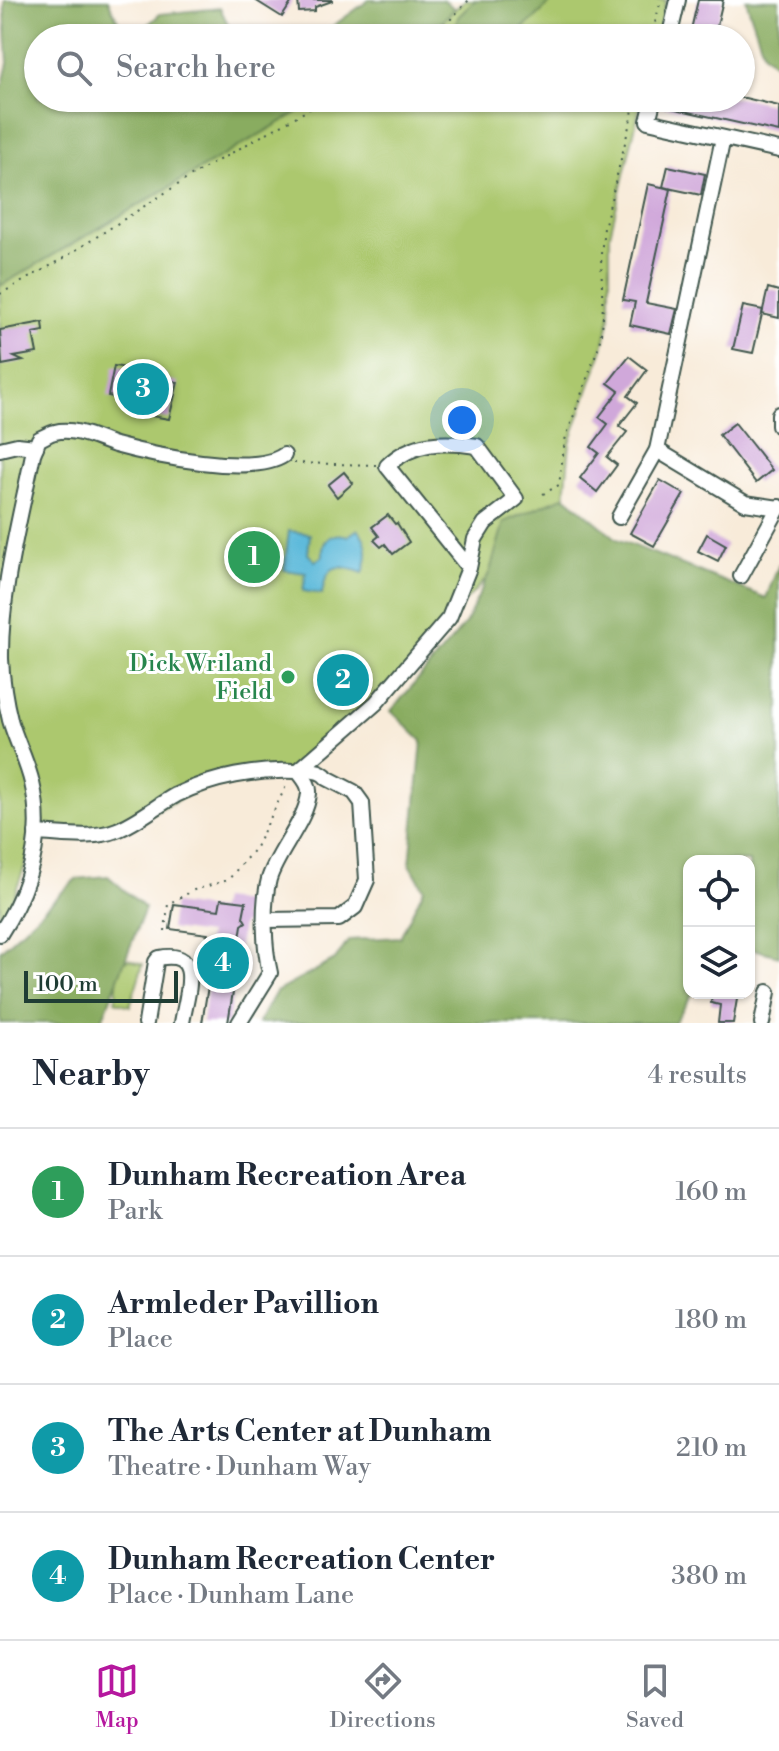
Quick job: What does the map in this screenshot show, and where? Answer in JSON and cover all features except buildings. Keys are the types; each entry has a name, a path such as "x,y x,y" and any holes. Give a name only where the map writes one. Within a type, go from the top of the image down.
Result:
{"street":[{"path":"672,24 678,0"},
{"path":"650,112 648,121 779,150"},
{"path":"619,517 657,450 723,138"},
{"path":"779,414 779,426"},
{"path":"0,934 24,891 33,863 36,833 31,781 2,694 1,628 39,439 57,431 77,432 116,445 187,460 246,465 274,462 284,455"},
{"path":"294,774 376,703 449,618 469,568 475,539 485,523 516,499 477,446 453,443 420,445 398,455 387,466 469,568"},
{"path":"0,449 17,445 36,447"},
{"path":"657,450 745,503 779,508 741,576"},
{"path":"36,833 95,835 118,830 178,794 217,780 261,771 294,774 312,770 324,774 354,792 362,803 367,880 355,907 339,919 266,920"},
{"path":"294,774 307,781 309,792"},
{"path":"239,1023 270,973 266,954 269,879 298,823 309,792 316,783 327,778"},
{"path":"146,1023 156,962 166,957 184,960 188,964 190,973 182,1023"},
{"path":"762,1023 768,992"}],"path":[{"path":"444,24 469,0"},
{"path":"655,24 661,0"},
{"path":"0,294 59,261 196,173 304,112"},
{"path":"543,494 559,485 565,440 599,345 603,321 601,254 604,228 633,112"},
{"path":"284,455 298,464 387,466"},
{"path":"165,931 168,904 194,890 228,880 256,847 275,805 294,774"}],"green space":[{"path":"4,0 108,0 121,24 24,24 24,112 298,112 0,286 0,95 8,63"},
{"path":"369,0 444,0 455,9 435,24 336,24"},
{"path":"465,0 666,0 660,24 435,24"},
{"path":"475,0 552,1 528,24 457,24 458,17"},
{"path":"746,0 779,0 779,68 764,54"},
{"path":"220,8 228,24 149,24 160,14"},
{"path":"298,112 639,112 610,234 610,317 603,348 570,443 565,496 449,618 416,658 298,771 217,780 118,830 37,833 0,934 0,286"},
{"path":"565,496 617,539 766,598 779,564 779,956 755,950 755,855 683,855 683,999 689,999 674,1023 258,1023 276,992 335,960 349,940 400,937 424,889 410,864 422,741 391,711 466,623 490,571 504,522"},
{"path":"108,876 145,908 101,1023 0,1023 0,951 76,879"},
{"path":"128,959 143,964 130,1006 115,1001 119,973"}],"water":[{"path":"358,529 367,550 363,573 341,567 331,570 322,594 303,591 306,573 284,570 289,531 310,534 308,554 315,561 323,556 324,545 329,538 348,536"}],"place":[{"name":"The Arts Center at Dunham","path":"143,389"},
{"name":"Dunham Recreation Area","path":"254,557"},
{"name":"Dick Wriland Field","path":"288,677"},
{"name":"Armleder Pavillion","path":"343,680"},
{"name":"Dunham Recreation Center","path":"223,963"}]}
